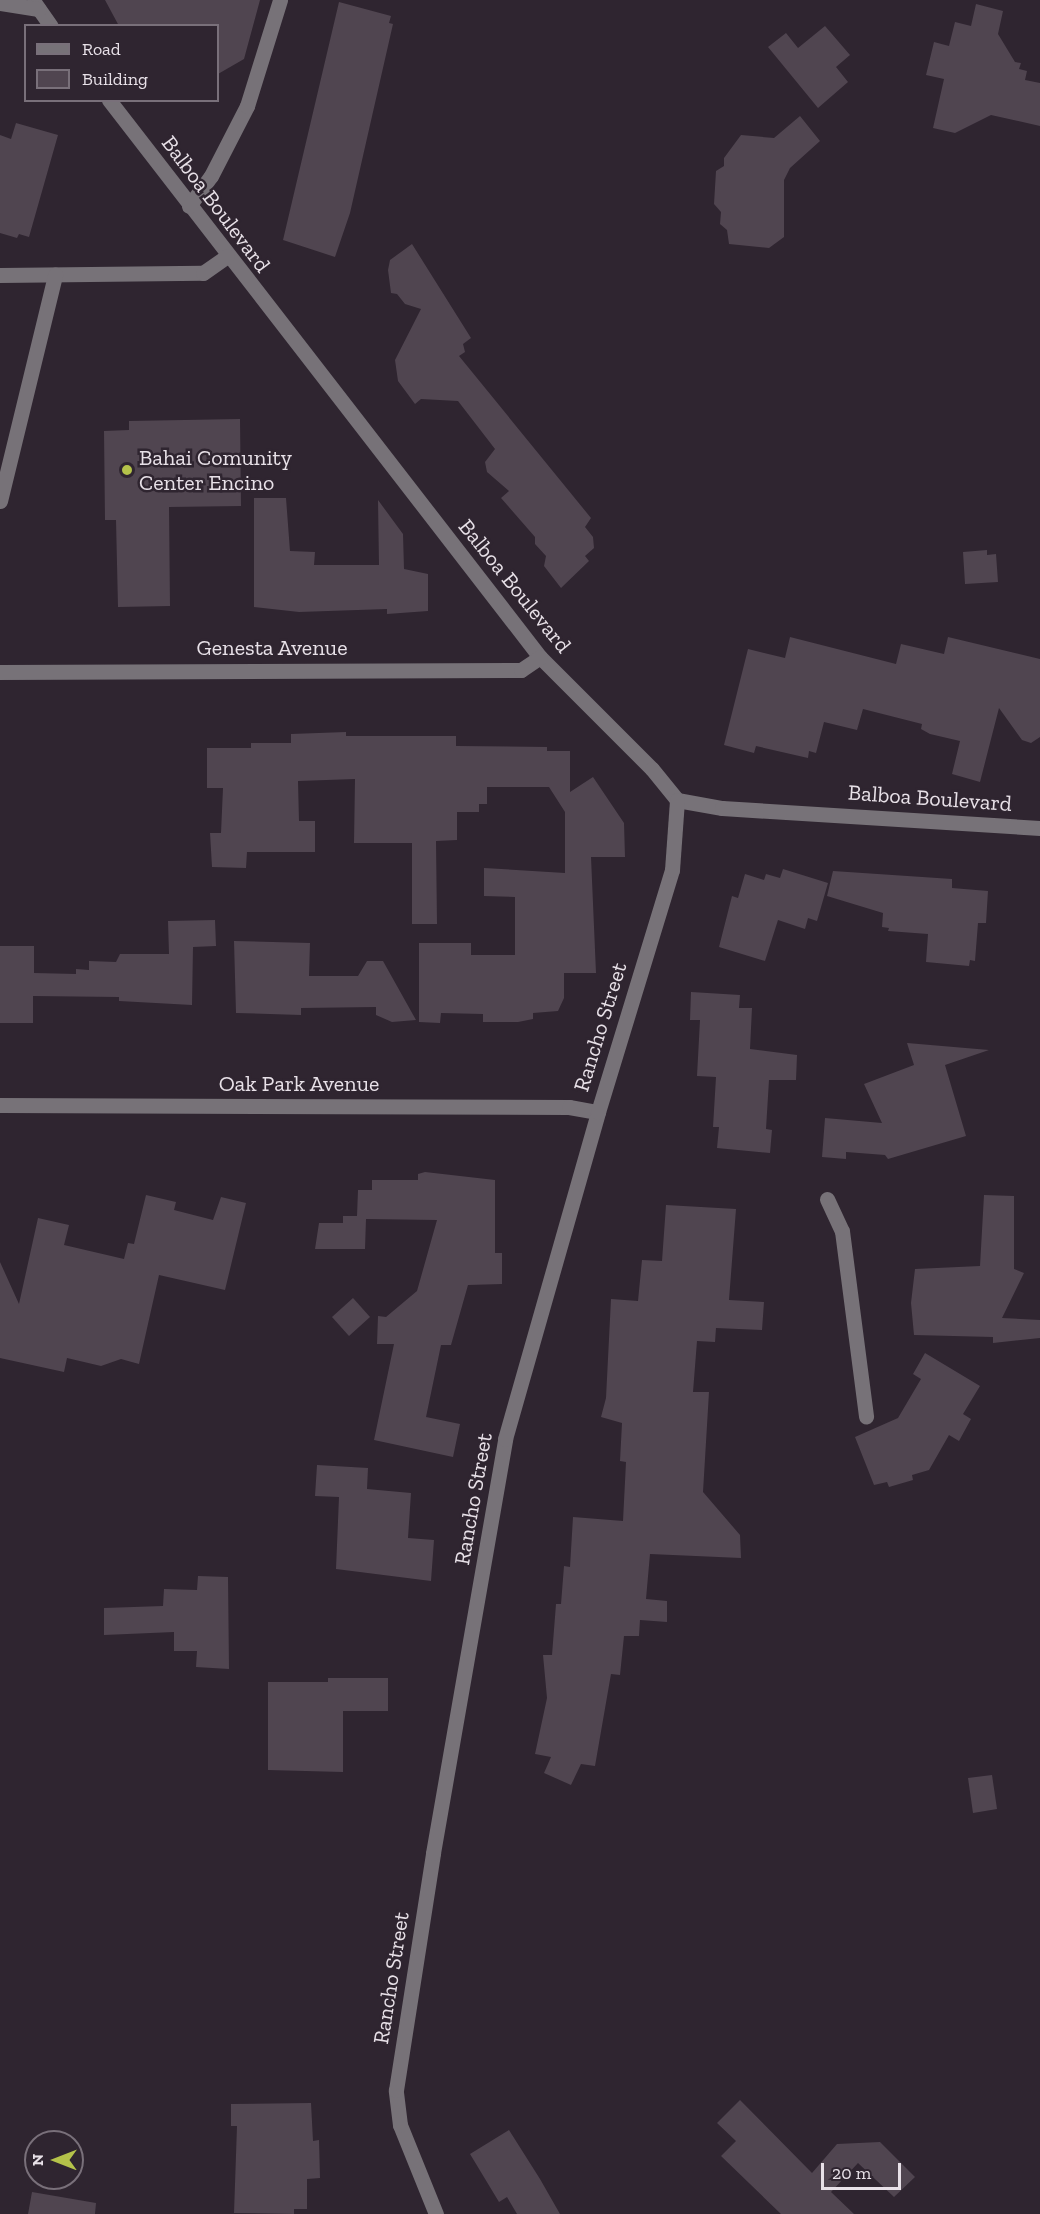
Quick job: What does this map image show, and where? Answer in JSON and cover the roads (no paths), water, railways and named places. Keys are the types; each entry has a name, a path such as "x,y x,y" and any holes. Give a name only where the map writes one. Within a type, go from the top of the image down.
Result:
{"street":[{"path":"189,206 211,176 247,106 280,0"},
{"path":"0,3 35,4 50,24"},
{"name":"Balboa Boulevard","path":"111,102 227,256 540,657 652,769 677,800 722,808 1040,828"},
{"path":"0,275 203,273 227,256"},
{"path":"0,501 55,274"},
{"name":"Genesta Avenue","path":"0,672 521,670 540,657"},
{"name":"Rancho Street","path":"436,2214 400,2125 396,2090 407,2015 506,1439 598,1112 672,870 677,800"},
{"name":"Oak Park Avenue","path":"0,1105 569,1107 598,1112"},
{"path":"827,1199 842,1231 866,1416"}],"place":[{"name":"Bahai Comunity Center Encino","path":"127,470"}]}
